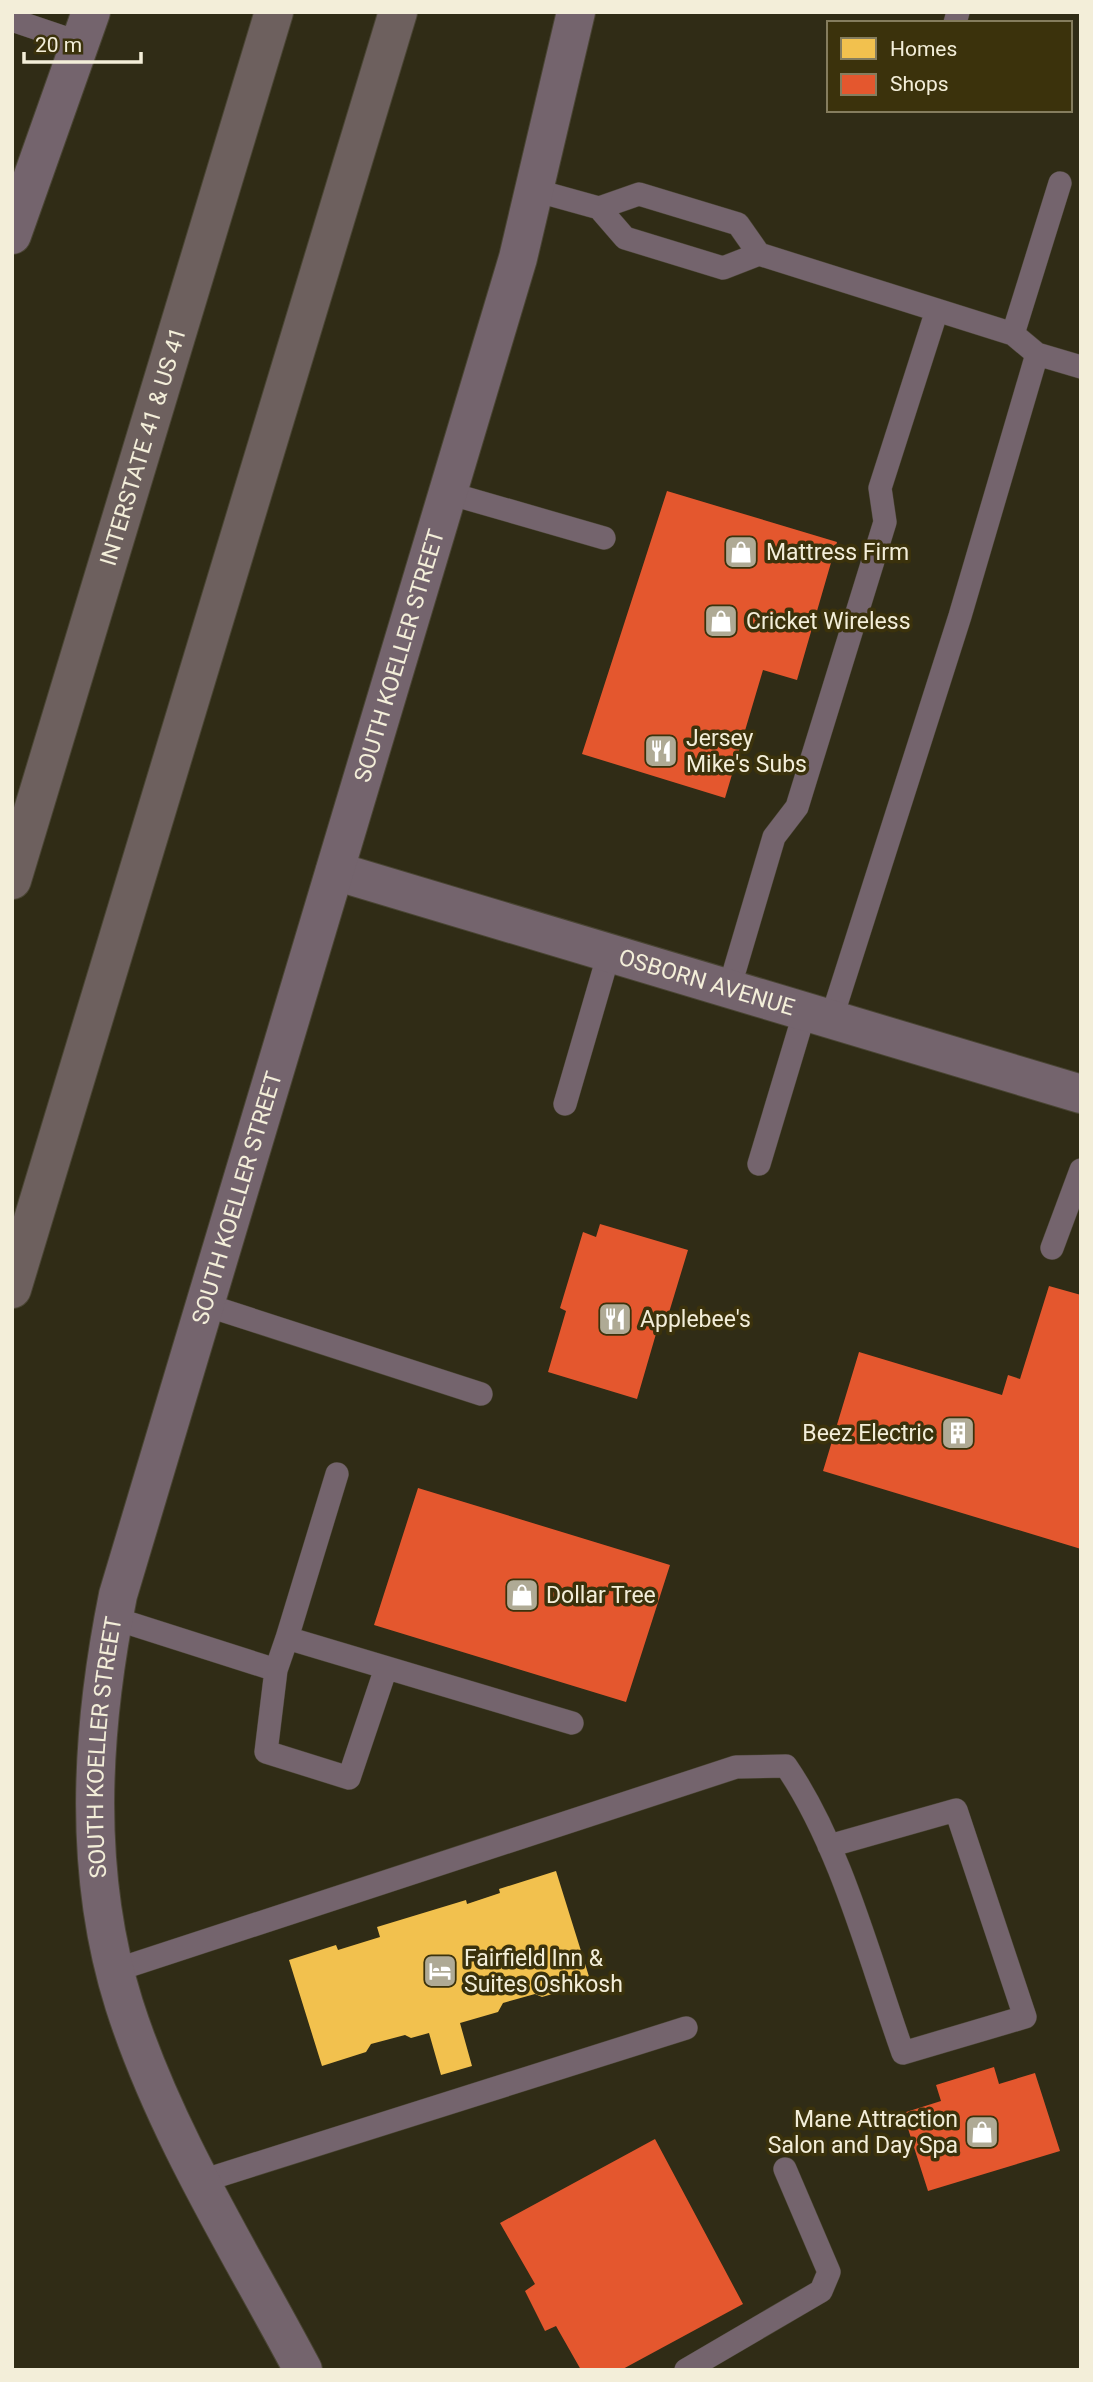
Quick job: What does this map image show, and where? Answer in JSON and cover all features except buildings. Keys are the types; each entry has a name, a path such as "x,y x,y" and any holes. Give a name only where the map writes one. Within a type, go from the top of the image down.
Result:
{"highway":[{"name":"INTERSTATE 41 & US 41","path":"12,880 274,12"},
{"path":"12,1289 398,12"}],"street":[{"name":"SOUTH KOELLER STREET","path":"303,2370 202,2181 145,2062 123,2003 101,1885 94,1807 97,1713 113,1618 518,258 576,12"},
{"path":"12,235 85,28"},
{"name":"OSBORN AVENUE","path":"335,870 1081,1094"}],"lane":[{"path":"12,20 85,28"},
{"path":"1013,334 1060,183"},
{"path":"534,190 599,208 625,239 723,268 760,254"},
{"path":"599,208 639,194 738,223 760,254 1013,334 1037,354 1081,367"},
{"path":"729,989 774,836 797,807 885,522 880,488 937,310"},
{"path":"759,1164 818,1016 960,616 1037,354"},
{"path":"448,493 604,538"},
{"path":"565,1104 609,953"},
{"path":"1052,1248 1081,1170"},
{"path":"206,1305 481,1394"},
{"path":"337,1474 276,1670 266,1752 349,1778 386,1668"},
{"path":"113,1618 276,1670"},
{"path":"287,1638 572,1723"},
{"path":"116,1970 736,1768 786,1766 810,1801 829,1846 903,2053 1025,2017 956,1810 829,1846"},
{"path":"202,2181 686,2028"},
{"path":"686,2370 821,2291 829,2272 786,2169"}],"place":[{"name":"Mattress Firm","path":"741,552"},
{"name":"Cricket Wireless","path":"721,621"},
{"name":"Jersey Mike's Subs","path":"661,751"},
{"name":"Applebee's","path":"615,1319"},
{"name":"Beez Electric","path":"958,1433"},
{"name":"Dollar Tree","path":"522,1595"},
{"name":"Fairfield Inn & Suites Oshkosh","path":"440,1971"},
{"name":"Mane Attraction Salon and Day Spa","path":"982,2132"}]}
